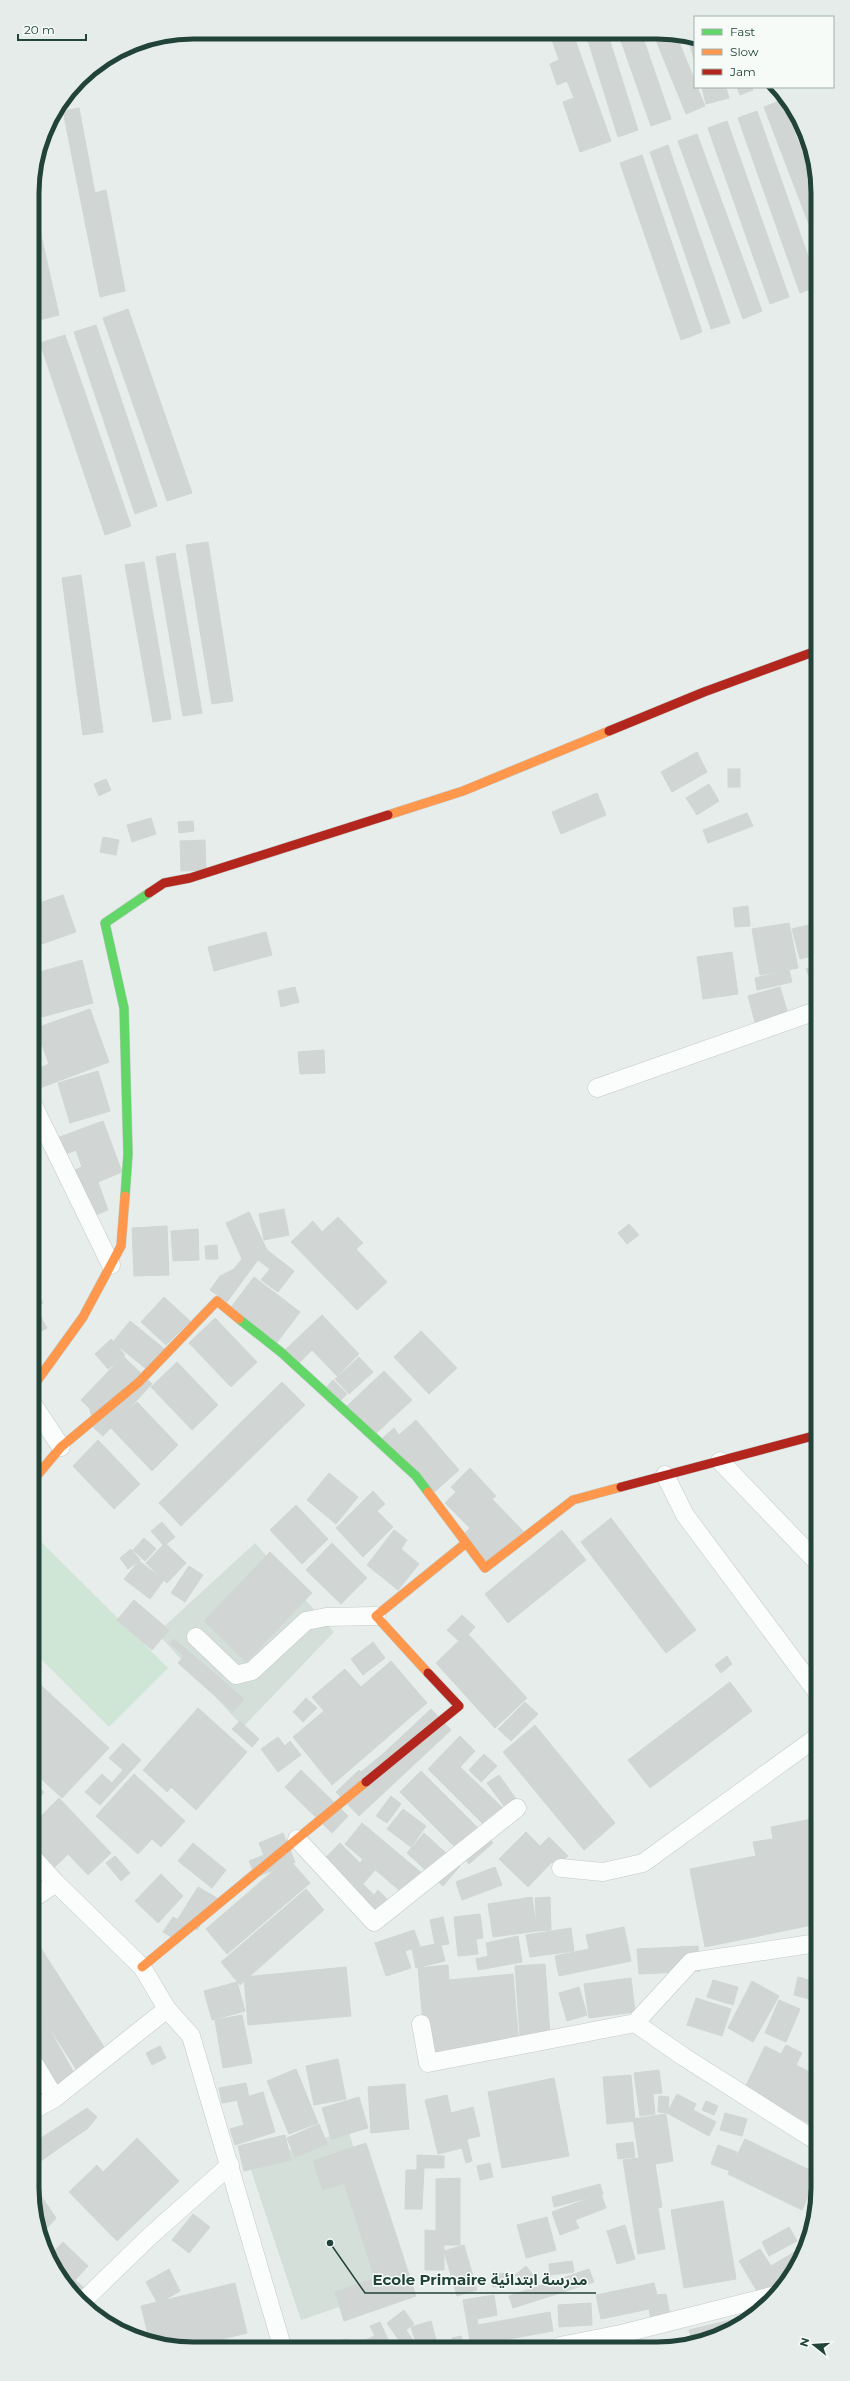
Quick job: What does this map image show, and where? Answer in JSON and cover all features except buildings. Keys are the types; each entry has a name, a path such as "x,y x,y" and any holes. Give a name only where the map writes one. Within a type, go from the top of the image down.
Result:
{"street":[{"path":"39,1378 83,1317 122,1246 128,1154 124,1008 106,923 164,883 190,878 463,791 704,692 811,653"},
{"path":"597,1088 811,1013"},
{"path":"39,1117 111,1266"},
{"path":"39,1473 61,1447 140,1382 217,1301 282,1353 416,1476 485,1568 573,1500 811,1437"},
{"path":"39,1414 61,1447"},
{"path":"720,1461 811,1556"},
{"path":"665,1475 685,1515 811,1684"},
{"path":"196,1637 236,1675 252,1671 306,1621 326,1617 376,1616 466,1542"},
{"path":"142,1967 459,1706 376,1616"},
{"path":"561,1868 603,1872 643,1863 811,1741"},
{"path":"297,1839 374,1922 517,1808"},
{"path":"39,1864 142,1967 167,2009 191,2036 281,2342"},
{"path":"39,1894 56,1883"},
{"path":"421,2024 428,2063 635,2023 691,1962 811,1944"},
{"path":"39,2107 55,2098 167,2009"},
{"path":"635,2023 690,2062 811,2138"},
{"path":"39,2071 55,2098"},
{"path":"86,2298 149,2237 230,2165"},
{"path":"580,2342 621,2334 765,2298"}],"shaded area":[{"path":"255,1543 334,1632 243,1727 157,1633"},
{"path":"348,2130 400,2286 301,2320 249,2164"}],"green space":[{"path":"39,1540 168,1668 109,1727 39,1657"}],"traffic: fast":[{"path":"125,1196 128,1154 124,1008 105,923 149,893"},
{"path":"239,1319 282,1353 416,1476 428,1492"}],"traffic: slow":[{"path":"388,815 463,791 609,731"},
{"path":"39,1378 83,1317 121,1246 125,1196"},
{"path":"39,1473 61,1447 139,1382 217,1301 239,1319"},
{"path":"428,1492 485,1568 573,1500 621,1487"},
{"path":"428,1673 376,1616 466,1543"},
{"path":"142,1967 366,1782"}],"traffic: jam":[{"path":"609,731 704,692 811,653"},
{"path":"149,893 164,883 190,878 388,815"},
{"path":"621,1487 811,1437"},
{"path":"366,1782 459,1706 428,1673"}],"place":[{"name":"Ecole Primaire مدرسة ابتدائية","path":"330,2243"}]}
